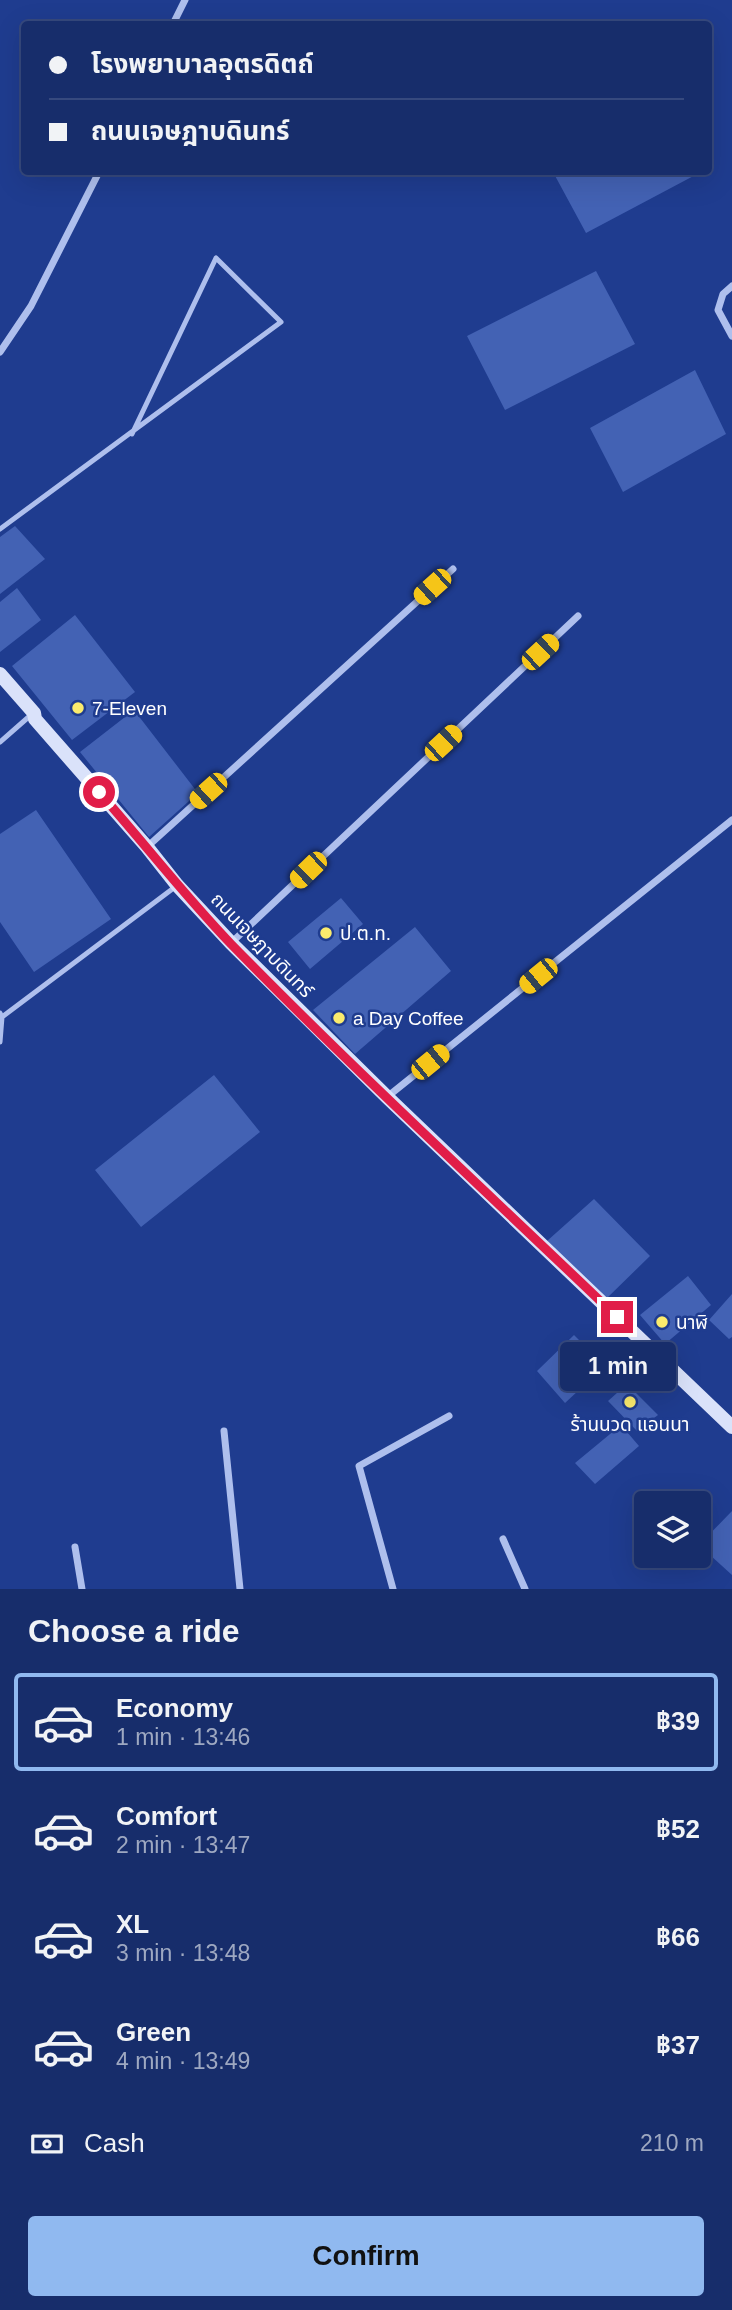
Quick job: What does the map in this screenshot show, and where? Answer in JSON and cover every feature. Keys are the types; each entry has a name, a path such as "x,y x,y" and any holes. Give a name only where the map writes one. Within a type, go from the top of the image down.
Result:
{"street":[{"path":"174,21 185,0"},
{"path":"0,352 31,306 97,175"},
{"path":"732,286 723,294 718,310 732,336"},
{"path":"147,847 453,569"},
{"path":"231,943 578,616"},
{"name":"ถนนเจษฎาบดินทร์","path":"0,674 34,713 35,719 177,885 231,943 387,1097 732,1427"},
{"path":"387,1097 732,820"},
{"path":"393,1589 359,1466 449,1416"},
{"path":"224,1431 240,1589"},
{"path":"503,1539 525,1589"},
{"path":"75,1547 82,1589"}],"lane":[{"path":"0,528 132,433 281,322 216,258 132,433"},
{"path":"0,742 34,713"},
{"path":"0,1042 1,1015 177,885"}],"building":[{"path":"555,175 695,175 586,233"},
{"path":"596,271 635,344 505,410 467,336"},
{"path":"695,370 726,434 623,492 590,428"},
{"path":"15,526 45,559 0,594 0,537"},
{"path":"17,588 41,620 0,652 0,602"},
{"path":"75,615 135,692 72,740 12,666"},
{"path":"134,710 198,793 149,837 80,752"},
{"path":"36,810 111,919 34,972 0,922 0,834"},
{"name":"ป.ต.ท.","path":"341,898 363,924 310,969 288,942"},
{"path":"415,927 451,971 355,1054 313,1010"},
{"path":"214,1075 260,1132 141,1227 95,1170"},
{"path":"594,1199 650,1256 606,1299 547,1241"},
{"path":"688,1276 711,1305 665,1344 640,1315"},
{"path":"732,1294 732,1337 729,1339 709,1320"},
{"path":"574,1335 605,1366 565,1403 537,1371"},
{"path":"627,1384 658,1415 637,1431 608,1401"},
{"path":"621,1425 639,1446 595,1484 575,1463"},
{"path":"732,1511 732,1575 711,1556 711,1533"}],"place":[{"name":"7-Eleven","path":"78,708"},
{"name":"ป.ต.ท.","path":"326,933"},
{"name":"a Day Coffee","path":"339,1018"},
{"name":"นาฬิ","path":"662,1322"},
{"name":"ร้านนวด แอนนา","path":"630,1402"}],"route":[{"path":"99,792 177,885 231,943 617,1317"}]}
